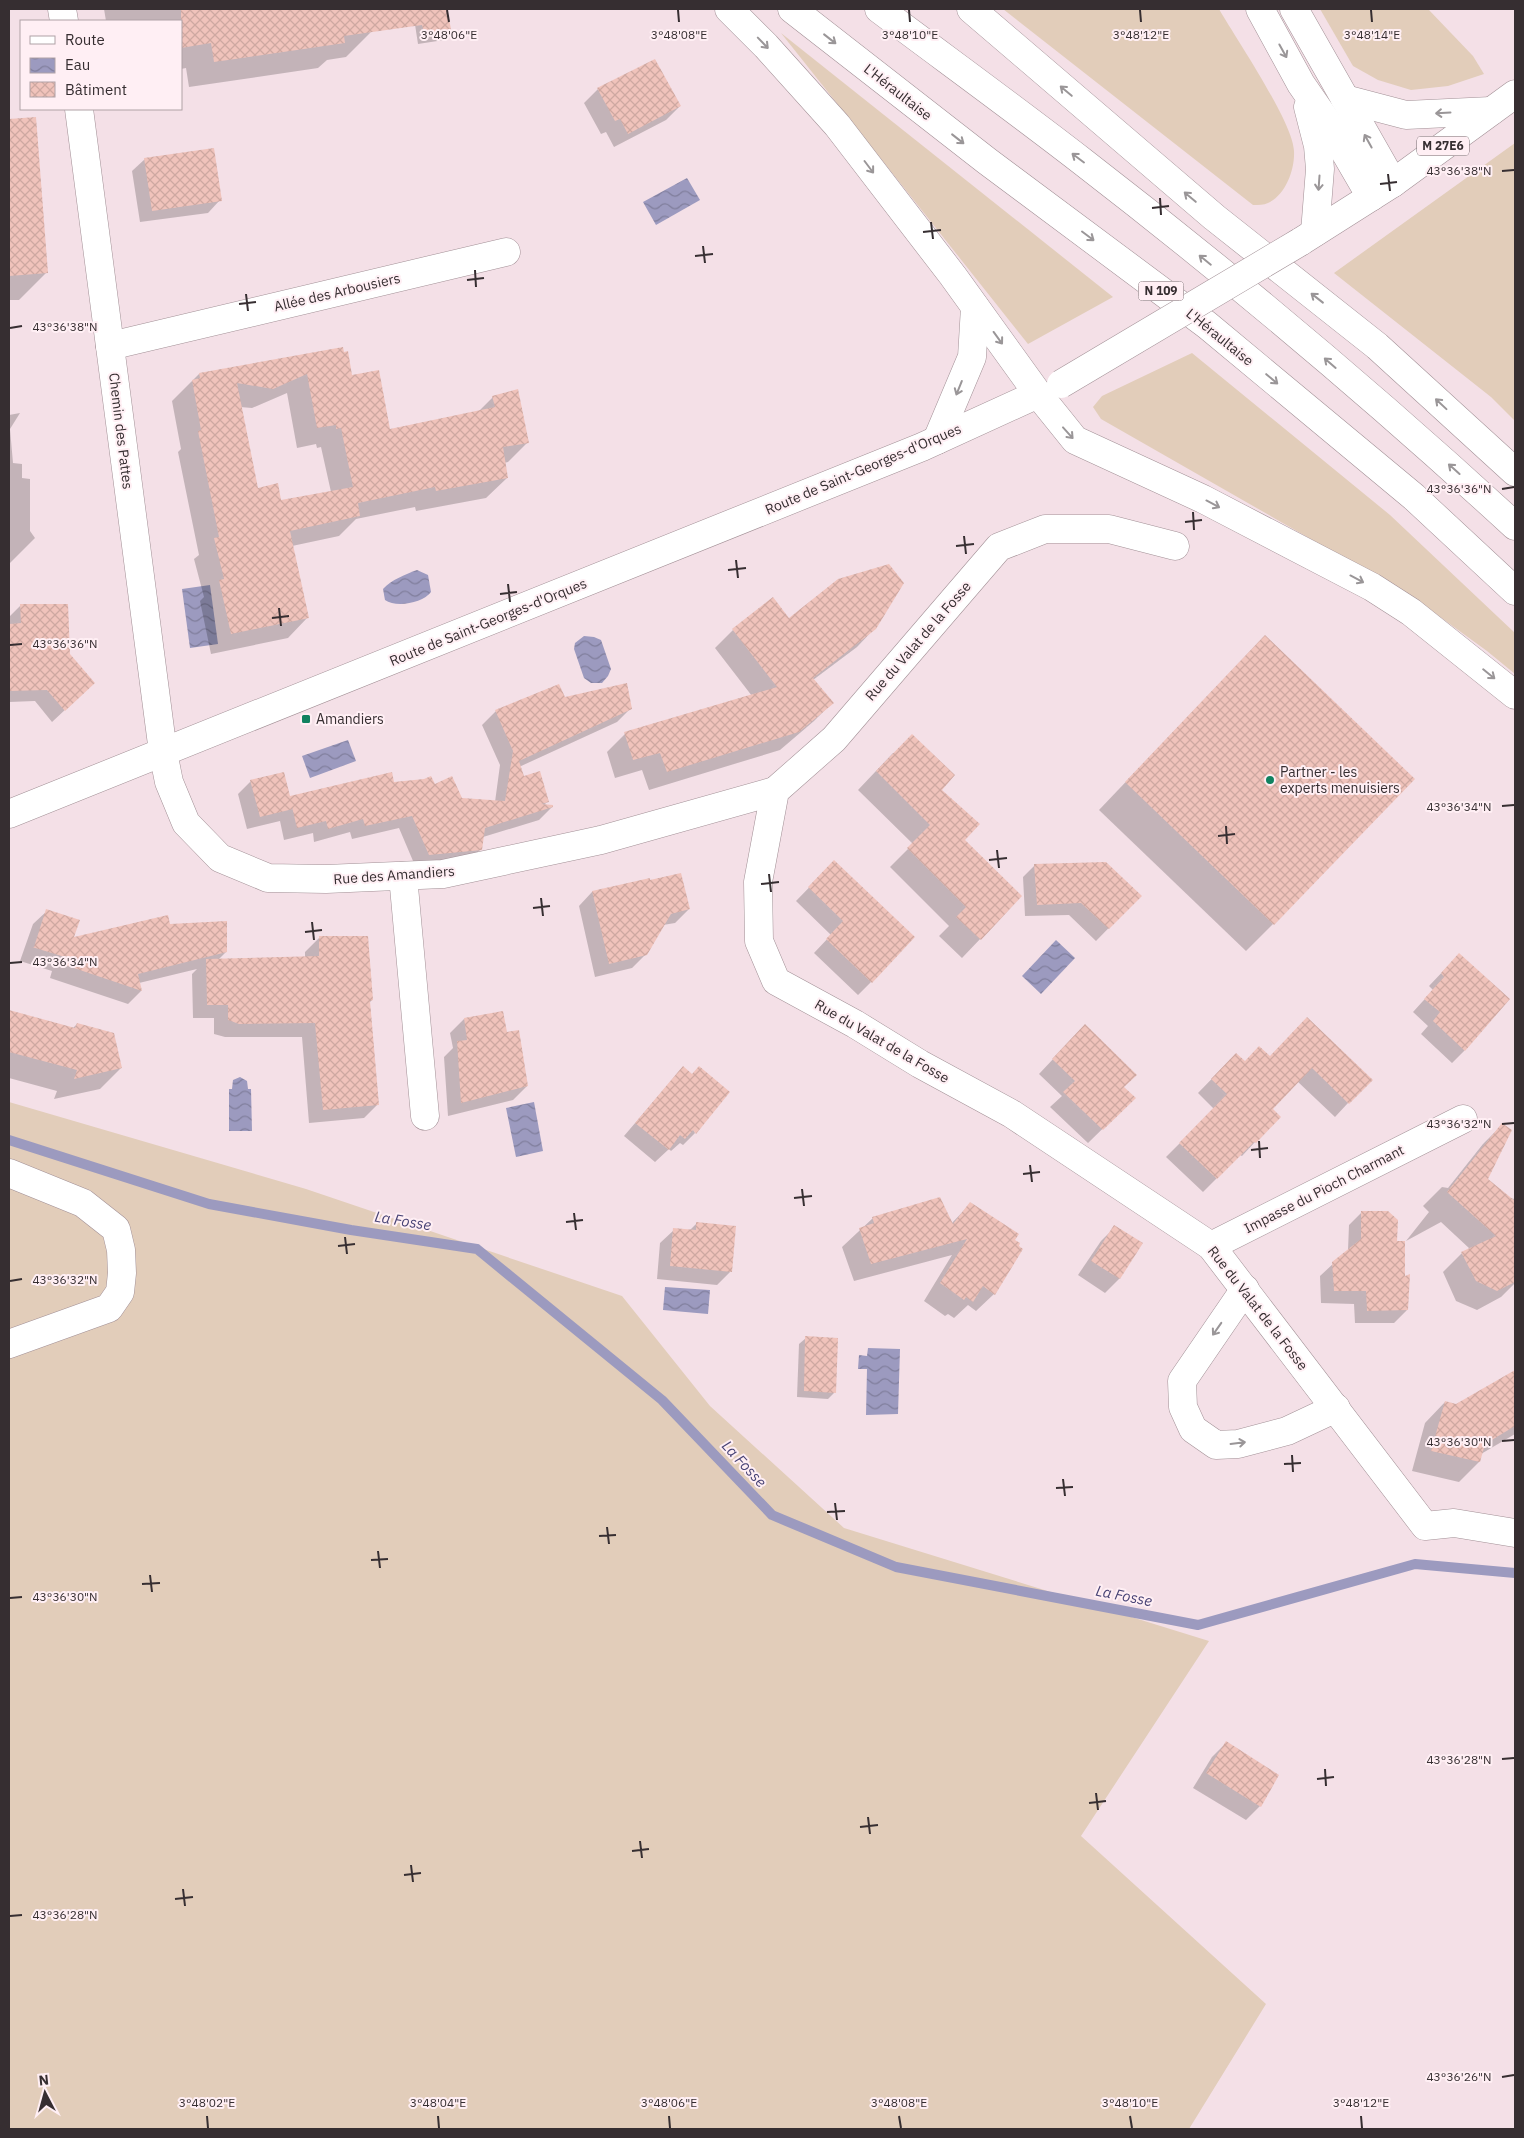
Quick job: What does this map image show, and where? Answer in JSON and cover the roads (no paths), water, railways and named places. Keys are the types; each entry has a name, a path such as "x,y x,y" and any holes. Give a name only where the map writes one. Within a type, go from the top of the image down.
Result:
{"main road":[{"path":"729,9 766,46 837,125 975,307 1050,389 1075,440 1204,499 1372,587 1412,612 1515,695"},
{"name":"L'Héraultaise","path":"792,9 987,161 1207,325 1414,497 1515,591"},
{"path":"879,9 1084,162 1268,310 1450,465 1515,526"},
{"path":"971,9 1214,217 1377,346 1515,472"},
{"path":"1260,9 1301,84 1328,123 1382,190"},
{"path":"1294,9 1345,99 1382,190"},
{"path":"1301,84 1318,146 1320,169 1308,237"},
{"name":"Route de Saint-Georges-d'Orques","path":"163,752 937,440 1050,389 1308,237 1382,190 1515,94"},
{"path":"1345,99 1406,115 1491,111"},
{"name":"Chemin des Pattes","path":"80,110 163,752"},
{"name":"Allée des Arbousiers","path":"110,346 506,252"},
{"path":"937,440 972,357 975,307"},
{"name":"Rue du Valat de la Fosse","path":"1175,546 1108,529 1045,528 999,547 834,739 775,791 758,882 759,940 776,981 855,1024 920,1064 1012,1114 1211,1246 1425,1526 1454,1523 1515,1533"},
{"name":"M 27E6","path":"9,814 163,752"},
{"name":"Rue des Amandiers","path":"163,752 169,782 186,823 220,858 268,878 326,879 443,874 601,840 775,791"},
{"path":"404,876 425,1116"},
{"name":"Impasse du Pioch Charmant","path":"1211,1246 1464,1119"},
{"path":"9,1173 83,1202 116,1229 121,1250 122,1273 120,1292 109,1308 9,1344"},
{"path":"1244,1289 1182,1382 1182,1407 1193,1429 1216,1445 1238,1444 1287,1431 1336,1408"}],"water":[{"path":"687,178 700,200 656,225 643,202"},
{"path":"417,570 428,575 431,592 427,596 402,604 385,600 383,589 386,586"},
{"path":"210,585 218,644 190,648 182,589"},
{"path":"584,636 601,640 611,669 602,683 591,683 584,678 574,649 575,643"},
{"path":"348,740 356,761 310,778 302,756"},
{"path":"1056,940 1075,958 1041,994 1022,976"},
{"path":"240,1077 247,1081 248,1089 251,1089 252,1131 229,1131 229,1089 232,1089 233,1080"},
{"path":"534,1102 543,1151 516,1157 506,1108"},
{"path":"665,1287 710,1290 708,1314 663,1310"},
{"path":"868,1348 900,1349 898,1414 866,1415 867,1369 858,1369 859,1355 867,1356"}],"waterway":[{"name":"La Fosse","path":"9,1140 209,1204 351,1230 477,1249 662,1400 772,1515 896,1567 1198,1625 1415,1564 1515,1573"}],"place":[{"name":"Amandiers","path":"306,719"},
{"name":"Partner - les experts menuisiers","path":"1270,780"}]}
